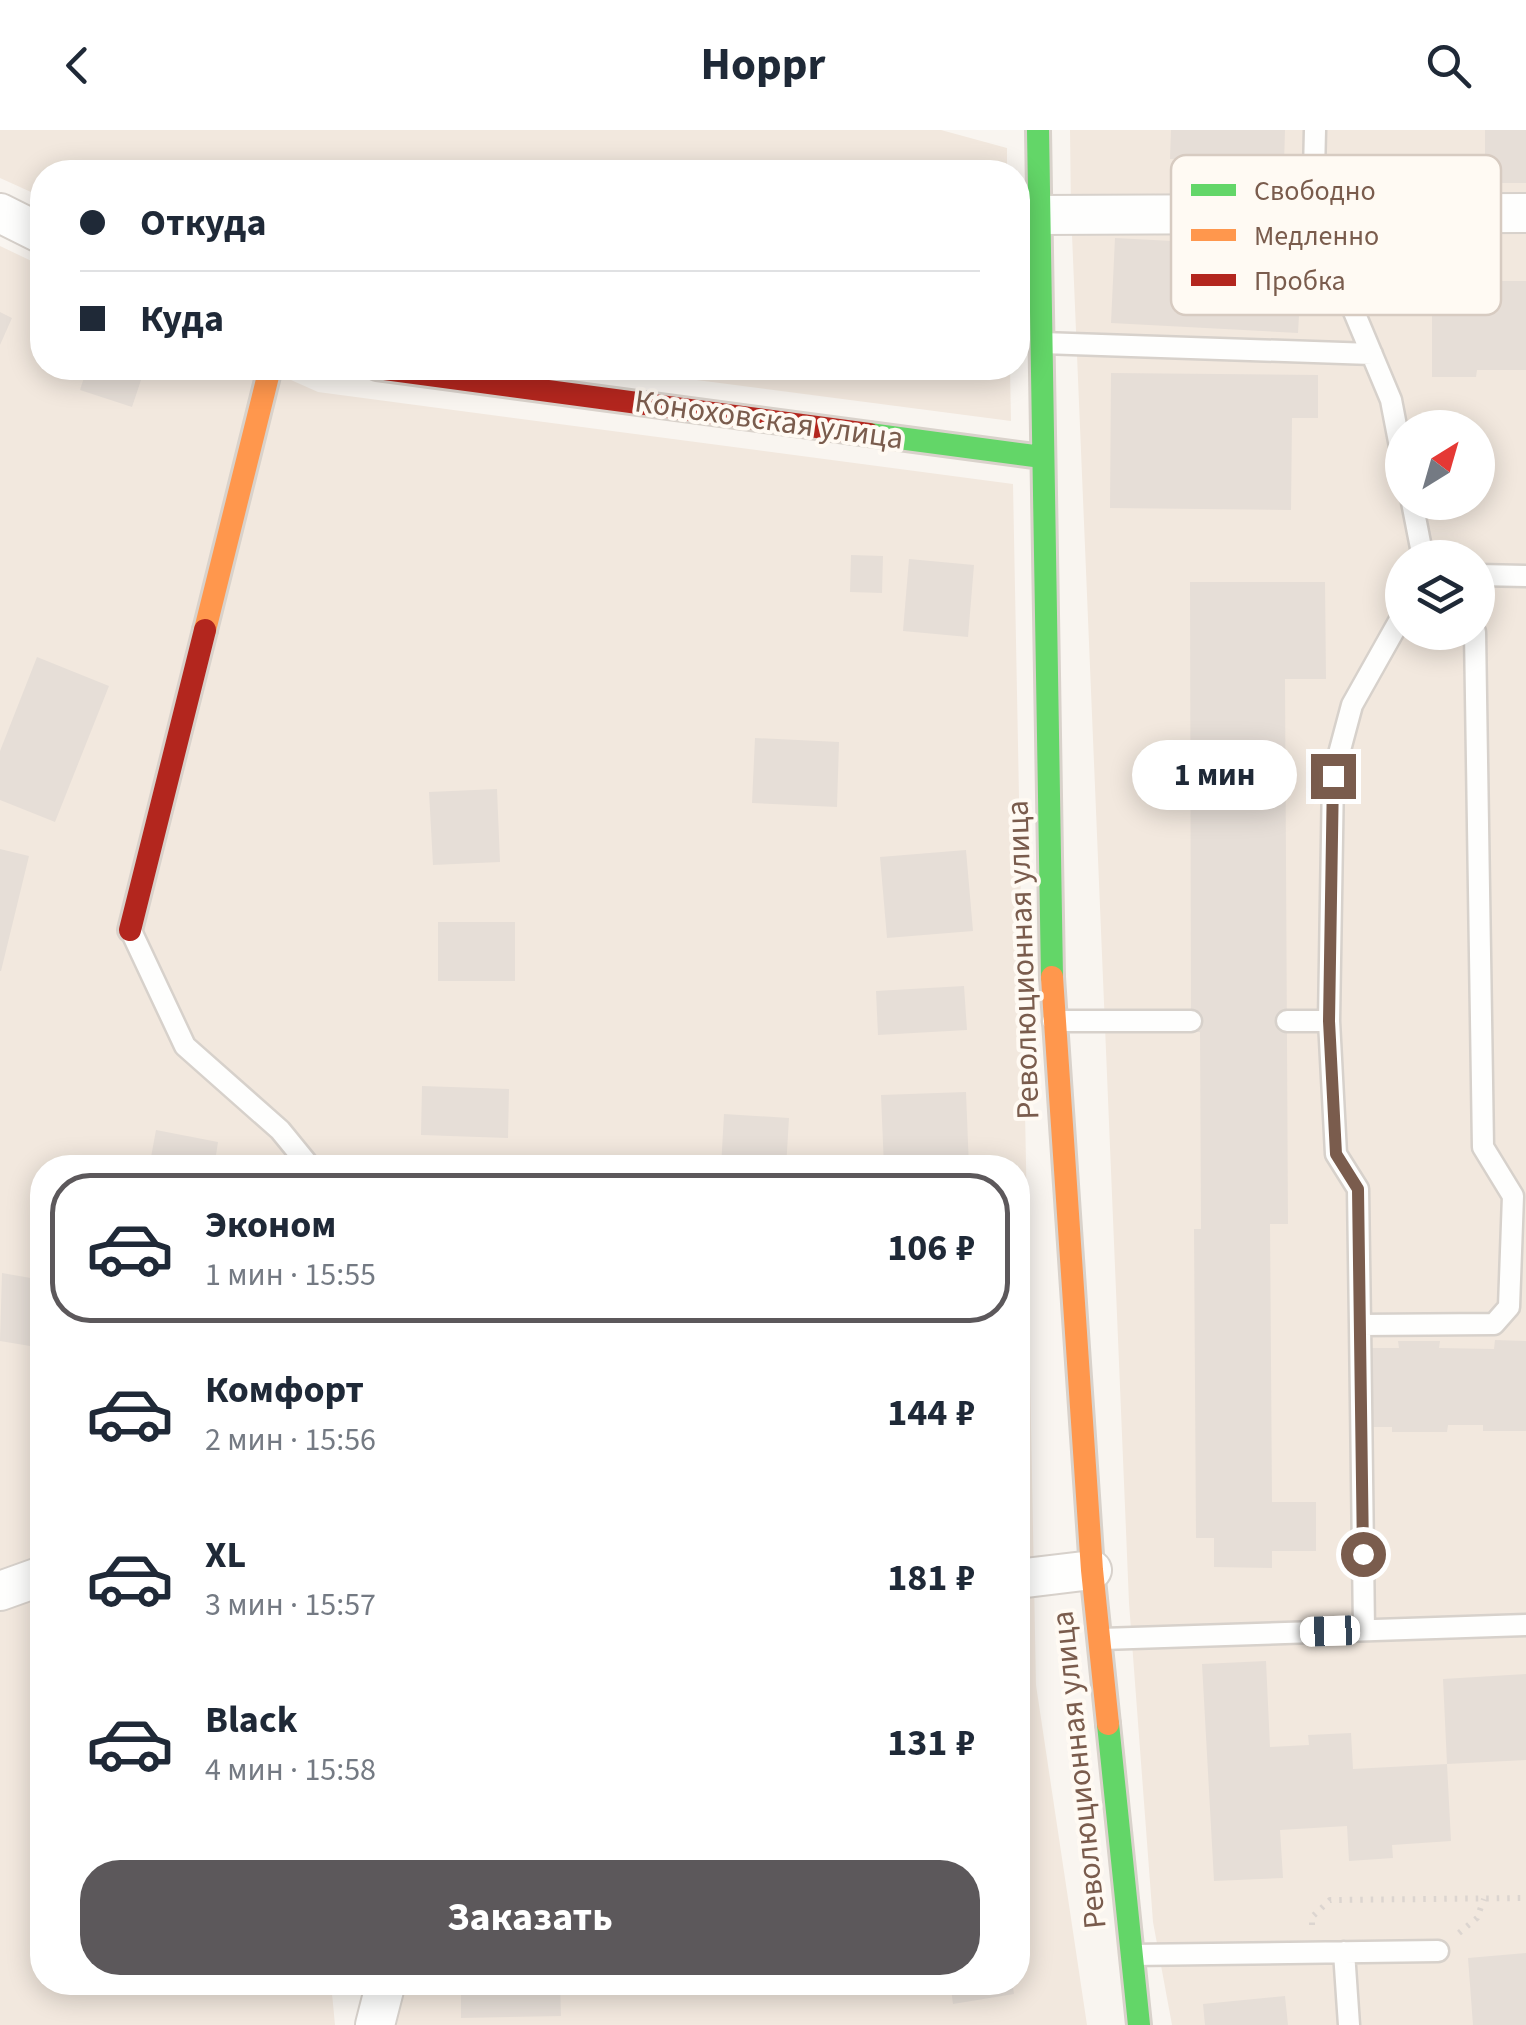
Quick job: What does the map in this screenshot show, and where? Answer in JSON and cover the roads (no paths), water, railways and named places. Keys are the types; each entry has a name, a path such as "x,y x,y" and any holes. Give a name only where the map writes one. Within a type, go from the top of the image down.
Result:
{"main road":[{"name":"Революционная улица","path":"1038,130 1053,1021 1092,1570 1139,2025"},
{"path":"130,930 267,380"},
{"name":"Коноховская улица","path":"467,380 1042,457"}],"street":[{"path":"1501,213 1526,213"},
{"path":"0,214 30,228"},
{"path":"1038,216 1171,215"},
{"path":"1030,1578 1092,1570"},
{"path":"0,1591 30,1580"},
{"path":"375,2025 383,1995"}],"lane":[{"path":"1314,155 1315,130"},
{"path":"1355,315 1393,410"},
{"path":"1040,343 1372,354"},
{"path":"1495,575 1526,576"},
{"path":"1364,1630 1358,1189 1336,1154 1329,1021 1333,776 1352,706 1385,647"},
{"path":"1360,1325 1494,1324 1509,1307 1512,1196 1483,1147 1475,650"},
{"path":"130,930 184,1046 280,1130 300,1155"},
{"path":"1053,1021 1191,1022"},
{"path":"1287,1022 1329,1021"},
{"path":"1100,1639 1526,1625"},
{"path":"1130,1955 1438,1951"},
{"path":"1344,1952 1350,2025"}]}
